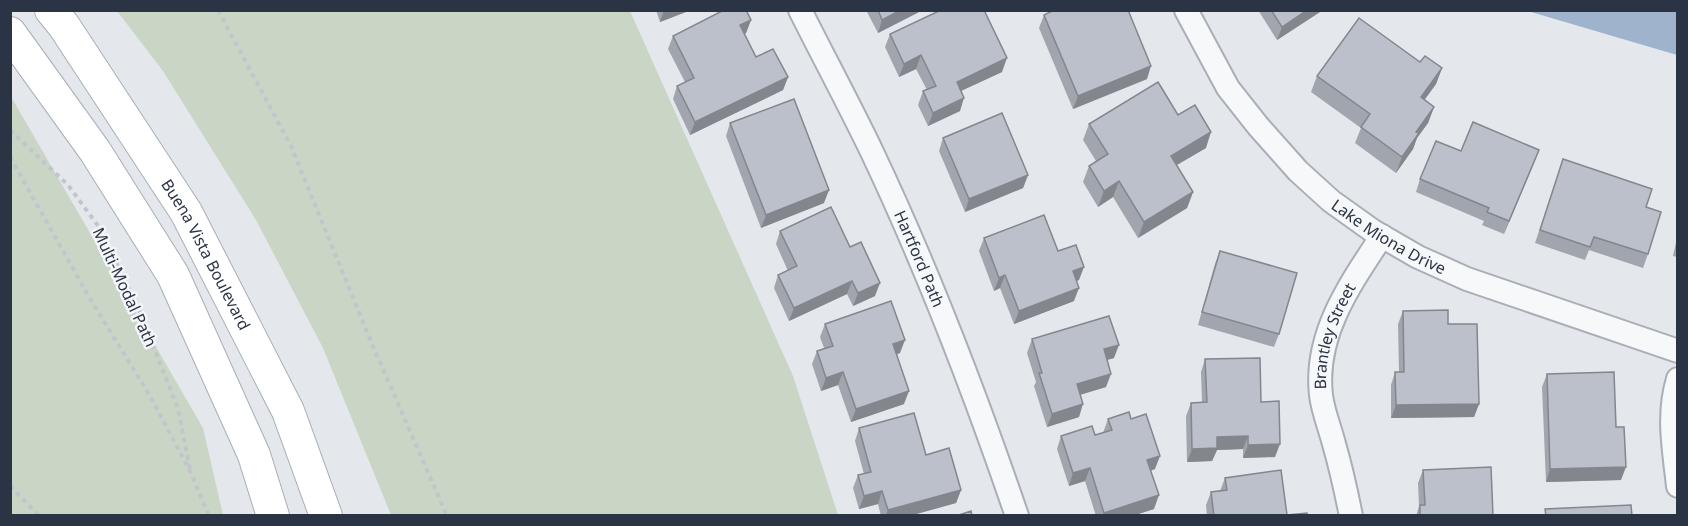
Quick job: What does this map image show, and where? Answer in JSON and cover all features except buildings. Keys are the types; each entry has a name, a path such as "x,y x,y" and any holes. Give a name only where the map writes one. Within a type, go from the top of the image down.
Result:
{"main road":[{"name":"Buena Vista Boulevard","path":"51,10 64,26 186,212 288,411 326,516"},
{"path":"10,33 95,151 173,275 254,455 273,516"}],"street":[{"name":"Hartford Path","path":"800,10 872,153 924,271 959,358 1017,516"},
{"name":"Lake Miona Drive","path":"1186,10 1228,88 1298,171 1331,201 1382,236 1418,257 1467,279 1677,351"},
{"name":"Brantley Street","path":"1351,516 1343,474 1321,397 1320,368 1325,343 1340,301 1382,236"},
{"path":"1677,379 1671,408 1671,425 1677,486"}],"path":[{"path":"218,10 291,146 372,344 447,516"},
{"name":"Multi-Modal Path","path":"10,130 69,185 99,227 139,310 178,409 191,473"},
{"name":"Multi-Modal Path","path":"10,157 89,297 150,396 191,473 209,516"},
{"path":"10,486 39,516"}],"green space":[{"path":"117,11 630,11 793,376 838,515 391,515 323,348 256,220 163,71"},
{"path":"10,95 203,428 223,515 11,515"}],"water":[{"path":"1529,11 1677,11 1677,55 1531,12"}]}
